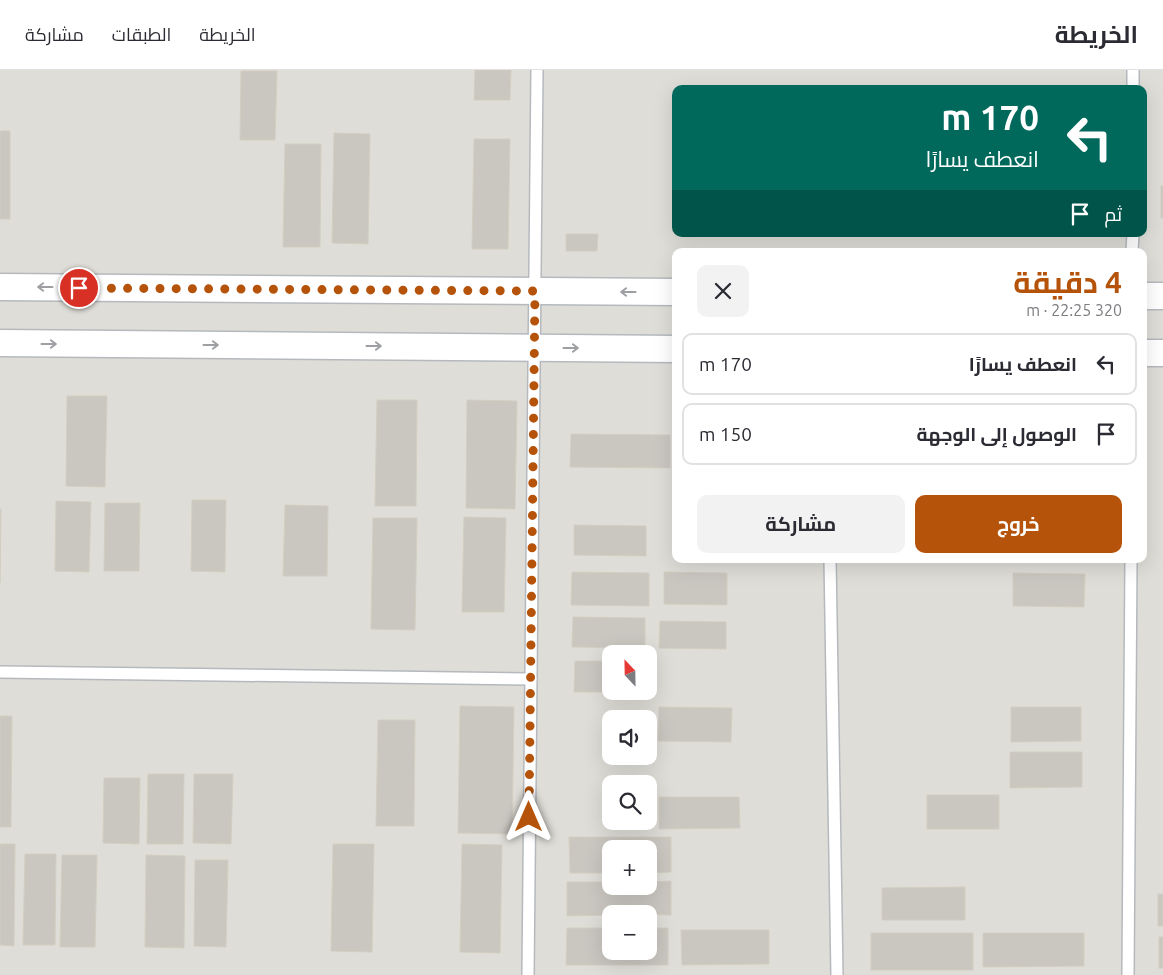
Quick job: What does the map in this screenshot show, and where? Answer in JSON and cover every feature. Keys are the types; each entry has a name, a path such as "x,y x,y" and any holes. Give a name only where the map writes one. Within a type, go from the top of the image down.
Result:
{"street":[{"path":"0,287 672,292"},
{"path":"1147,296 1163,296"},
{"path":"0,344 672,349"},
{"path":"1147,353 1163,353"}],"lane":[{"path":"528,975 537,70"},
{"path":"1133,85 1134,70"},
{"path":"830,563 837,975"},
{"path":"1128,975 1131,563"},
{"path":"0,672 531,679"}],"shaded area":[{"path":"0,70 1163,70 1163,975 0,975"}],"building":[{"path":"475,70 511,70 510,100 474,100"},
{"path":"241,71 277,71 275,140 240,140"},
{"path":"0,131 10,131 10,219 0,219"},
{"path":"334,133 370,134 368,244 332,243"},
{"path":"474,139 510,139 508,249 472,249"},
{"path":"285,144 321,144 320,247 283,247"},
{"path":"1161,186 1163,186 1163,218 1161,218"},
{"path":"566,234 598,234 597,251 566,251"},
{"path":"67,396 107,396 105,487 66,486"},
{"path":"377,400 417,400 416,506 375,506"},
{"path":"467,400 517,401 515,509 466,508"},
{"path":"571,434 670,435 670,468 570,467"},
{"path":"192,500 226,500 225,572 191,571"},
{"path":"56,501 91,502 89,572 55,571"},
{"path":"105,503 140,503 139,571 104,571"},
{"path":"285,505 328,506 327,576 283,576"},
{"path":"0,509 1,509 0,583"},
{"path":"464,517 506,518 504,612 462,612"},
{"path":"373,518 417,518 415,630 371,629"},
{"path":"574,525 646,526 646,556 574,555"},
{"path":"572,572 649,573 649,606 571,605"},
{"path":"664,572 727,573 727,605 664,604"},
{"path":"1013,573 1085,574 1084,607 1013,606"},
{"path":"573,617 645,618 645,645 572,647"},
{"path":"660,621 726,622 726,649 659,648"},
{"path":"575,661 602,661 602,692 574,692"},
{"path":"460,706 514,707 512,834 458,833"},
{"path":"659,707 732,708 731,742 658,741"},
{"path":"1011,707 1081,707 1081,741 1011,742"},
{"path":"0,716 12,716 11,827 0,827"},
{"path":"378,720 415,720 414,826 376,826"},
{"path":"1010,752 1082,752 1082,787 1010,788"},
{"path":"148,774 184,774 183,844 147,844"},
{"path":"194,774 233,774 231,844 193,843"},
{"path":"104,778 140,778 139,844 103,843"},
{"path":"927,795 999,795 999,829 927,829"},
{"path":"659,797 739,797 740,828 659,829"},
{"path":"569,837 671,837 671,872 657,873 657,840 602,840 602,873 570,873"},
{"path":"0,844 15,844 14,946 0,945"},
{"path":"333,844 374,844 372,952 331,951"},
{"path":"462,844 502,845 500,953 460,952"},
{"path":"25,854 56,854 55,945 23,945"},
{"path":"62,855 97,855 95,947 60,947"},
{"path":"146,855 185,856 184,948 145,947"},
{"path":"195,860 228,860 226,947 194,946"},
{"path":"671,881 671,915 657,915 657,905 602,905 602,915 567,916 567,882 602,882 602,895 657,895 657,882"},
{"path":"965,887 965,920 882,920 882,888"},
{"path":"1158,894 1163,894 1163,926 1158,926"},
{"path":"567,928 602,928 602,960 657,960 657,928 668,928 668,965 566,965"},
{"path":"681,930 769,930 769,964 682,965"},
{"path":"871,933 973,933 973,970 871,970"},
{"path":"983,933 1084,933 1084,966 983,967"},
{"path":"1159,937 1163,937 1163,968 1159,968"}],"route":[{"path":"79,288 535,291 529,817"}]}
